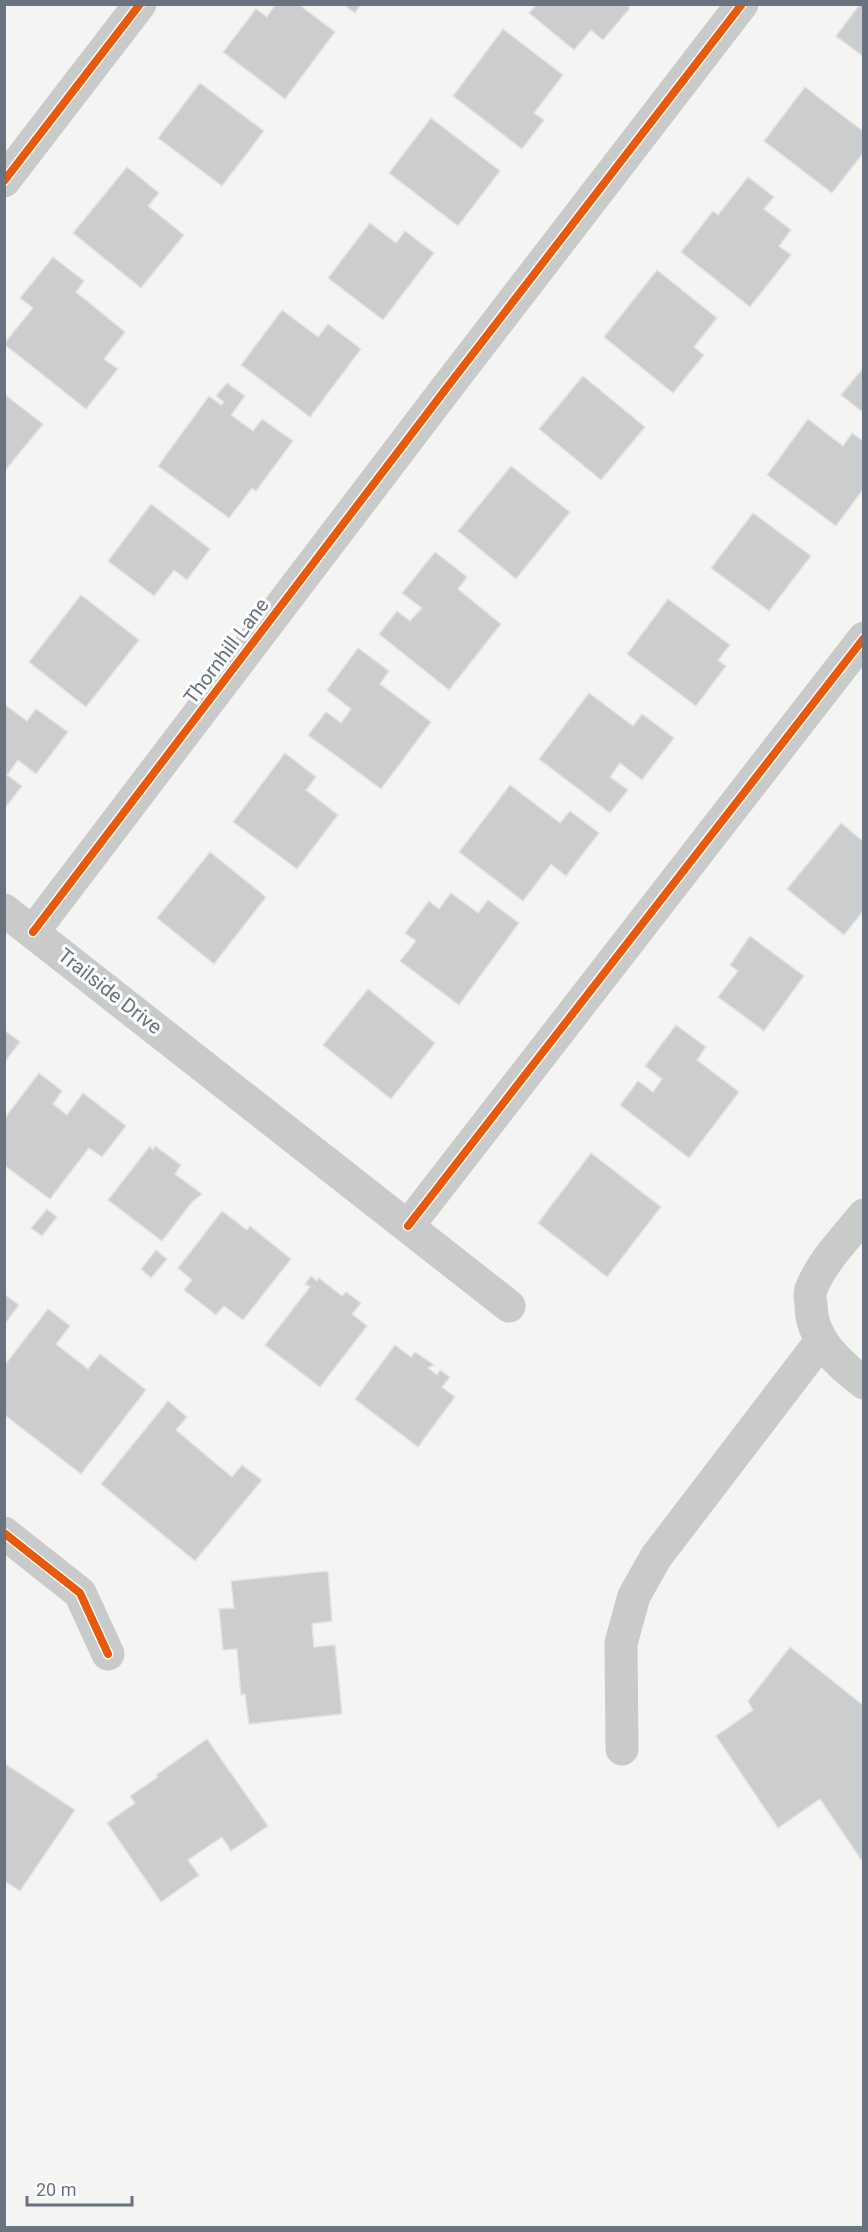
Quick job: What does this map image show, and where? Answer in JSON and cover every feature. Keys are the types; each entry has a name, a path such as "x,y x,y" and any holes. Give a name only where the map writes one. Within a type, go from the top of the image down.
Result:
{"street":[{"path":"4,181 140,4"},
{"name":"Thornhill Lane","path":"33,932 742,4"},
{"path":"408,1226 864,638"},
{"name":"Trailside Drive","path":"4,909 509,1306"},
{"path":"864,1215 824,1265 810,1289 811,1315 821,1341 842,1366 864,1383"},
{"path":"622,1749 621,1643 634,1596 657,1557 821,1341"},
{"path":"4,1533 80,1593 108,1654"}],"building":[{"path":"276,4 298,4 335,32 285,99 223,52 256,9 267,17"},
{"path":"343,4 361,4 355,13"},
{"path":"537,4 626,4 630,8 603,40 591,30 574,50 529,13"},
{"path":"860,4 864,4 864,57 836,36"},
{"path":"503,29 563,75 534,113 544,120 522,149 453,96"},
{"path":"200,83 264,131 222,186 158,138"},
{"path":"805,87 864,132 864,152 832,193 764,141"},
{"path":"431,118 500,171 458,226 389,173"},
{"path":"127,167 159,193 148,206 184,235 141,288 73,233"},
{"path":"748,177 774,197 764,209 791,230 779,246 791,255 750,307 681,252 713,211 718,215"},
{"path":"370,223 396,243 405,231 434,253 383,320 328,278"},
{"path":"53,257 84,281 76,292 125,332 104,359 118,369 86,409 4,344 33,308 20,298"},
{"path":"657,270 717,318 694,347 704,355 673,393 604,337"},
{"path":"282,310 318,337 328,324 361,349 310,417 241,365"},
{"path":"864,367 864,413 841,395"},
{"path":"583,376 645,427 601,480 539,429"},
{"path":"227,383 245,396 231,415 253,431 262,419 293,441 256,491 252,488 229,518 158,466 209,396 221,405 224,402 216,396"},
{"path":"4,394 43,424 4,472"},
{"path":"808,419 843,446 852,433 864,442 864,488 836,526 767,475"},
{"path":"511,466 570,512 516,579 458,531"},
{"path":"151,504 210,549 187,580 174,570 154,596 108,561"},
{"path":"753,513 811,556 769,611 711,568"},
{"path":"435,552 467,577 458,589 501,624 449,690 379,634 397,611 410,621 422,608 402,593"},
{"path":"81,595 139,640 86,707 29,662"},
{"path":"668,599 730,645 718,660 726,666 696,706 627,654"},
{"path":"358,648 389,671 380,684 431,722 381,789 308,735 326,712 341,723 351,709 327,690"},
{"path":"589,693 633,726 642,714 674,738 642,780 620,763 610,777 628,790 610,813 539,759"},
{"path":"4,704 27,721 36,709 68,732 36,774 18,760 7,775 22,786 5,808"},
{"path":"285,753 316,777 306,790 338,815 297,869 233,822"},
{"path":"510,785 560,823 570,811 599,833 566,876 551,864 523,901 459,852"},
{"path":"841,823 864,842 864,910 844,935 787,889"},
{"path":"210,852 266,897 214,964 157,918"},
{"path":"451,893 478,913 488,900 519,923 459,1005 400,961 416,941 405,933 429,901 439,909"},
{"path":"750,936 804,976 764,1031 718,997 738,971 730,965"},
{"path":"368,989 435,1043 391,1099 323,1045"},
{"path":"676,1025 706,1047 697,1060 739,1092 689,1158 620,1105 638,1081 653,1092 662,1079 645,1066"},
{"path":"4,1030 20,1042 4,1063"},
{"path":"39,1073 62,1091 53,1104 67,1115 83,1093 126,1126 102,1157 89,1148 50,1199 4,1165 4,1119"},
{"path":"150,1146 153,1150 155,1146 181,1165 175,1174 202,1194 192,1202 162,1241 108,1200"},
{"path":"591,1153 661,1207 607,1277 538,1223"},
{"path":"47,1209 57,1217 42,1236 31,1228"},
{"path":"222,1211 247,1230 250,1226 291,1259 243,1320 224,1306 216,1315 184,1290 192,1280 178,1268"},
{"path":"156,1250 167,1259 151,1278 141,1269"},
{"path":"311,1276 317,1281 319,1278 342,1296 346,1292 361,1303 352,1314 367,1326 320,1387 265,1345 310,1287 305,1284"},
{"path":"4,1294 19,1305 4,1325"},
{"path":"48,1309 70,1326 56,1344 88,1369 100,1354 146,1390 81,1474 6,1416 4,1417 4,1366"},
{"path":"395,1345 411,1357 415,1352 434,1365 428,1368 437,1375 440,1370 450,1377 442,1387 455,1397 418,1447 355,1399"},
{"path":"168,1401 187,1417 176,1430 203,1453 232,1477 242,1465 262,1480 195,1561 101,1484"},
{"path":"328,1571 332,1621 312,1624 314,1647 335,1645 342,1714 249,1724 245,1694 241,1695 237,1649 223,1650 219,1609 234,1608 231,1581"},
{"path":"790,1647 864,1706 864,1864 820,1799 778,1828 716,1736 753,1710 748,1701"},
{"path":"207,1739 268,1826 231,1851 222,1837 188,1860 199,1875 161,1902 107,1823 135,1803 130,1796"},
{"path":"4,1763 75,1810 20,1891 4,1881"}],"cycle path":[{"path":"4,181 140,4"},
{"path":"33,932 742,4"},
{"path":"408,1226 864,638"},
{"path":"4,1533 80,1593 108,1654"}]}
